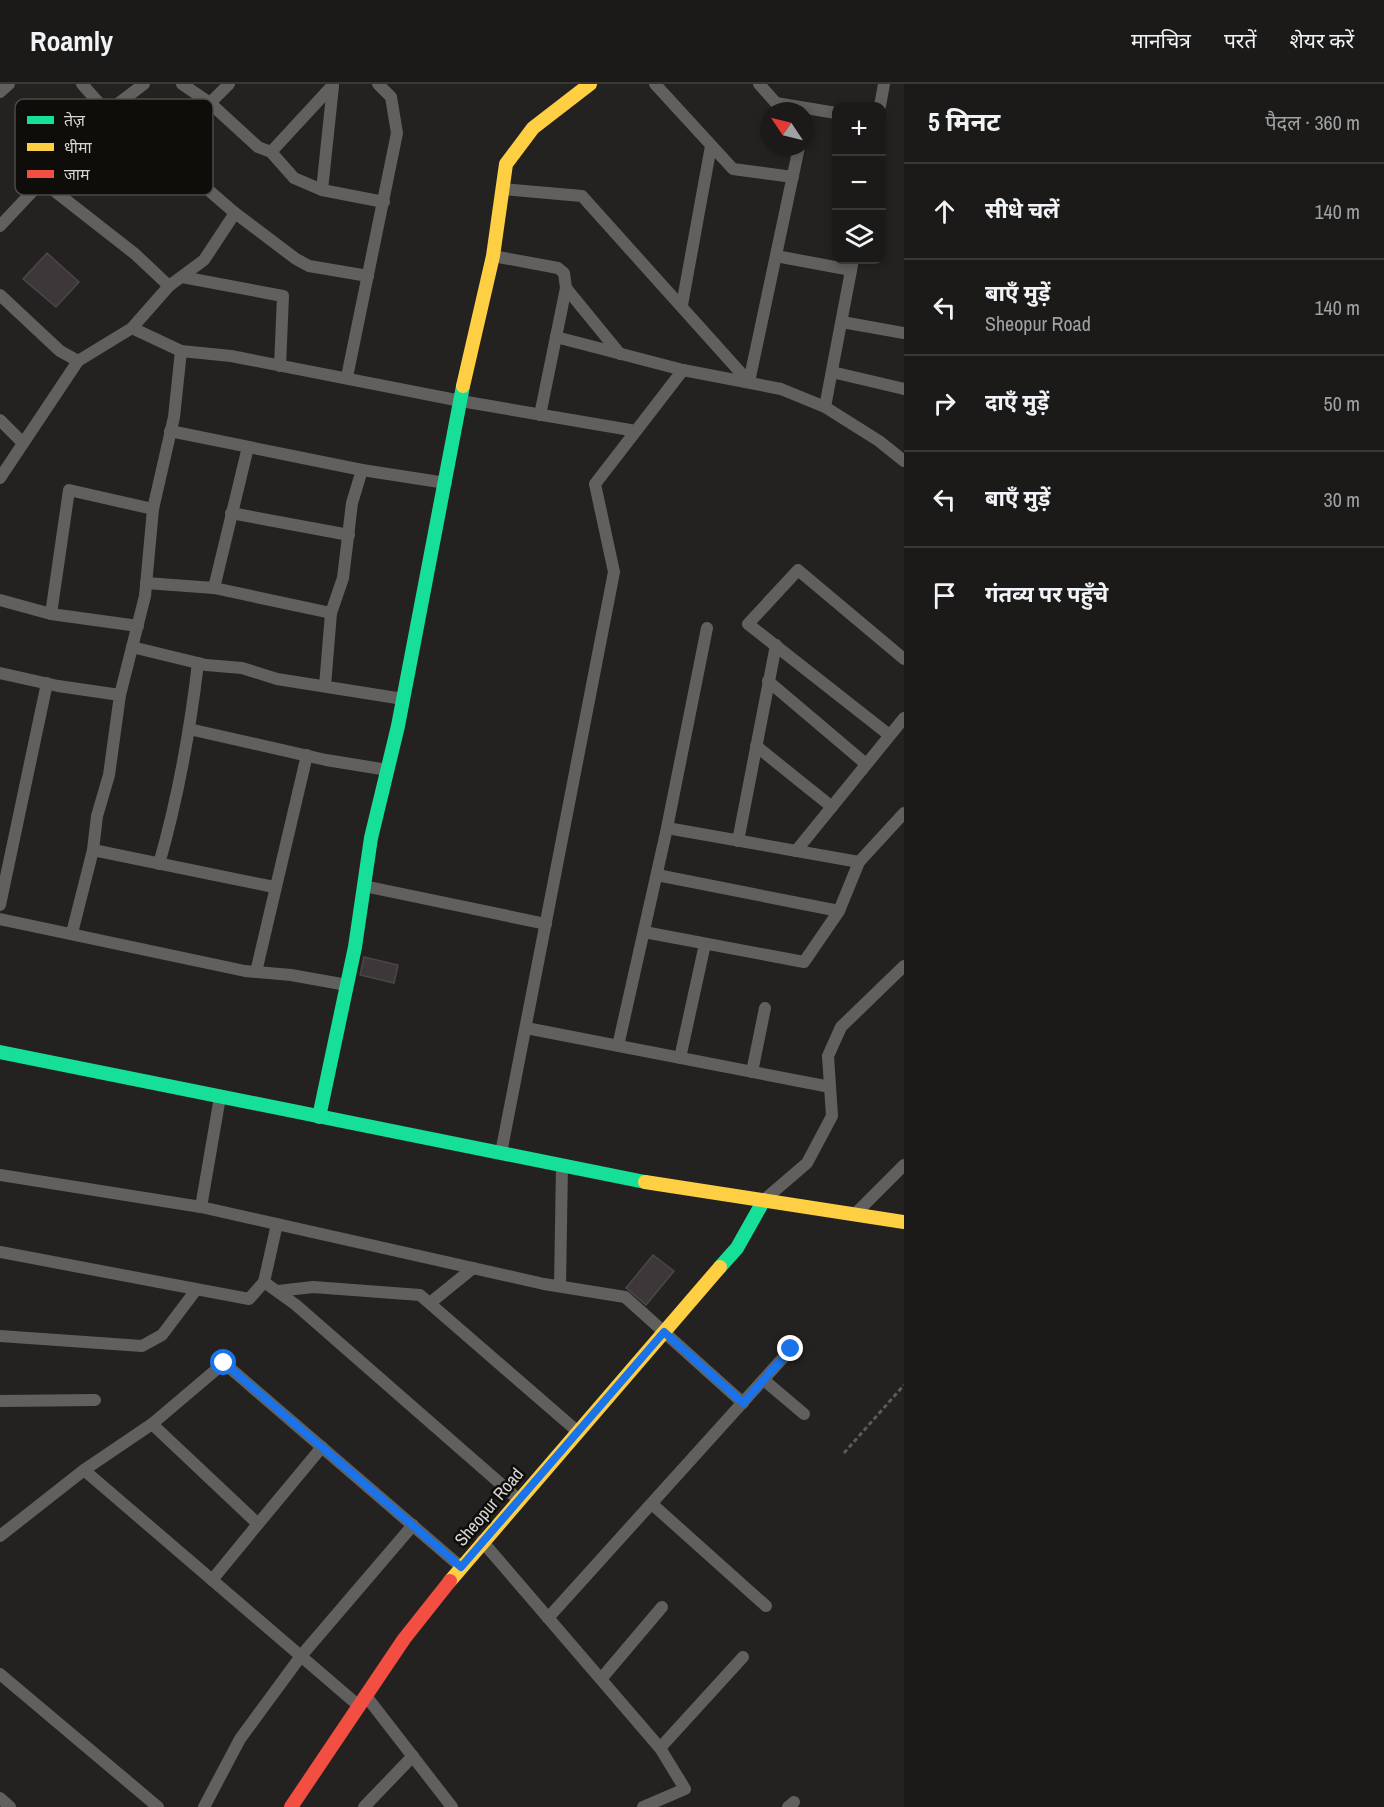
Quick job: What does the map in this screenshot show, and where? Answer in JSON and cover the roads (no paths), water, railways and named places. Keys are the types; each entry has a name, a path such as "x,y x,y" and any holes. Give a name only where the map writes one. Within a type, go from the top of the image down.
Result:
{"street":[{"path":"0,92 9,84"},
{"path":"82,84 95,99"},
{"path":"124,99 144,84"},
{"path":"182,84 204,99"},
{"path":"213,100 229,84"},
{"path":"346,377 397,133 391,98 378,84"},
{"path":"319,1117 347,985 371,838 403,699 461,401 493,256 506,164 533,128 590,84"},
{"path":"655,84 733,169 793,177"},
{"path":"759,84 775,102"},
{"path":"881,102 884,84"},
{"path":"271,152 333,85"},
{"path":"322,190 333,85"},
{"path":"213,106 258,147 271,152 294,178 322,190 384,202"},
{"path":"814,112 832,113"},
{"path":"682,305 711,146"},
{"path":"749,382 797,156"},
{"path":"503,189 582,196 749,382"},
{"path":"213,193 309,266 368,276"},
{"path":"0,226 30,195"},
{"path":"60,195 135,254 169,286"},
{"path":"0,478 78,361 132,328 169,286 204,260 236,213"},
{"path":"493,256 558,268 564,273 566,288 540,415"},
{"path":"776,256 852,265 825,407"},
{"path":"182,277 283,296 280,366"},
{"path":"566,288 620,354"},
{"path":"0,295 60,351 78,361"},
{"path":"842,322 904,333"},
{"path":"132,328 181,351 231,356 461,401 636,431"},
{"path":"556,337 683,370 781,389 825,407 879,441 904,461"},
{"path":"72,933 93,850 97,816 109,775 120,695 138,626 146,583 153,509 170,431 181,351"},
{"path":"501,1153 614,572 595,484 683,370"},
{"path":"832,372 904,389"},
{"path":"0,420 23,442"},
{"path":"170,431 283,452 362,470 446,483"},
{"path":"214,588 248,447"},
{"path":"325,686 331,613 343,578 352,503 362,470"},
{"path":"51,614 69,490 153,509"},
{"path":"231,513 349,535"},
{"path":"888,734 748,624 798,570 904,658"},
{"path":"146,583 214,588 331,613"},
{"path":"0,600 51,614 138,626"},
{"path":"618,1046 657,875 707,628"},
{"path":"738,841 768,681 777,645"},
{"path":"132,646 198,663 242,668 277,679 403,699"},
{"path":"159,864 173,816 198,663"},
{"path":"0,673 120,695"},
{"path":"768,681 866,764"},
{"path":"0,905 47,683"},
{"path":"796,850 888,734 904,718"},
{"path":"189,729 388,770"},
{"path":"756,746 832,807"},
{"path":"256,972 272,912 274,887 282,865 308,755"},
{"path":"644,932 804,962 839,911 859,862 904,813"},
{"path":"667,828 859,862"},
{"path":"93,850 274,887"},
{"path":"657,875 839,911"},
{"path":"364,886 546,924"},
{"path":"0,919 256,972 291,975 347,985"},
{"path":"680,1058 705,944"},
{"path":"764,1200 807,1163 832,1116 828,1056 841,1027 904,966"},
{"path":"752,1072 765,1008"},
{"path":"526,1028 830,1087"},
{"path":"0,1052 562,1165 904,1222"},
{"path":"201,1207 220,1097"},
{"path":"560,1286 562,1165"},
{"path":"855,1215 904,1165"},
{"path":"0,1175 201,1207 473,1268 625,1297 743,1403"},
{"name":"Sheopur Road","path":"291,1807 404,1639 482,1541 737,1248 764,1200"},
{"path":"0,1252 249,1299 264,1282 277,1224"},
{"path":"430,1303 473,1268"},
{"path":"264,1282 278,1291 518,1499"},
{"path":"278,1291 313,1287 420,1295 577,1431"},
{"path":"0,1336 142,1346 162,1335 196,1290"},
{"path":"548,1618 791,1349"},
{"path":"0,1536 84,1470 152,1424 224,1363 461,1567"},
{"path":"764,1380 804,1414"},
{"path":"0,1401 95,1401"},
{"path":"152,1424 258,1524"},
{"path":"212,1580 322,1447"},
{"path":"84,1470 300,1656 363,1701 413,1756 452,1807"},
{"path":"652,1504 766,1606"},
{"path":"204,1807 240,1739 300,1656 413,1525"},
{"path":"482,1541 660,1748 685,1789 643,1807"},
{"path":"601,1679 662,1607"},
{"path":"660,1748 743,1657"},
{"path":"0,1674 158,1807"},
{"path":"364,1807 413,1756"},
{"path":"0,1798 10,1807"}]}
